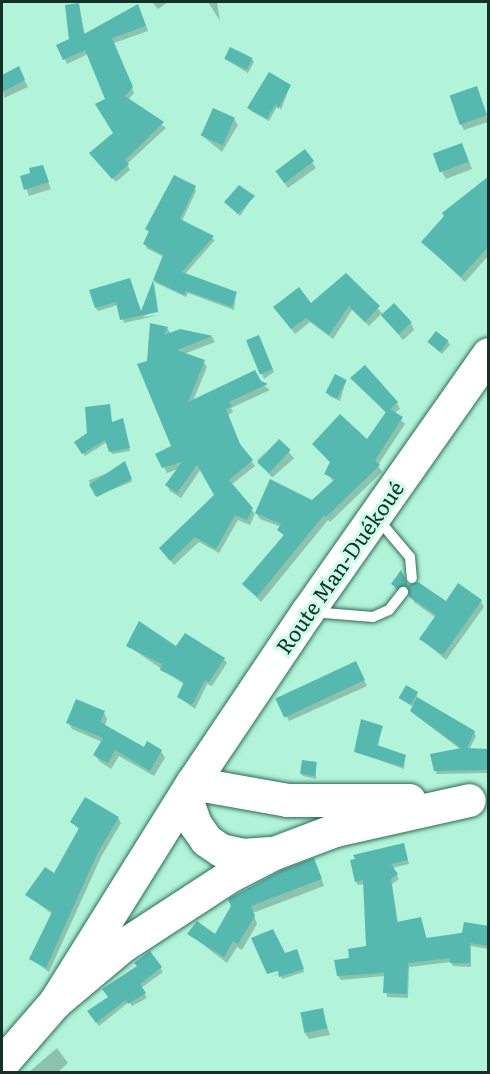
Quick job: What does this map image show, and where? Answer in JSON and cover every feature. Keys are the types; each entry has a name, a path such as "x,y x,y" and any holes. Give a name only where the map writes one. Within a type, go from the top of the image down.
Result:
{"main road":[{"name":"Route Man-Duékoué","path":"55,1002 188,789 306,612 489,354"},
{"path":"274,853 242,855 214,845 195,824 188,789 287,800 479,799"},
{"path":"2,1063 55,1002 177,908 274,853 334,830 479,799"}],"lane":[{"path":"375,515 410,557 412,578"},
{"path":"306,612 373,617 389,610 403,592"}],"building":[{"path":"79,3 84,34 138,4 146,26 112,38 133,87 125,96 164,122 125,160 129,164 112,179 89,153 113,133 95,104 105,99 85,50 63,60 56,45 69,39 65,5"},
{"path":"230,47 252,58 247,70 224,59"},
{"path":"19,66 25,80 2,92 2,75"},
{"path":"269,72 291,85 278,109 276,103 267,119 247,108"},
{"path":"477,86 487,115 460,125 450,95"},
{"path":"213,108 235,118 223,145 201,135"},
{"path":"462,143 469,162 440,172 433,154"},
{"path":"305,149 314,161 284,183 275,171"},
{"path":"43,165 49,182 24,190 20,176 30,173 29,168"},
{"path":"174,175 196,186 180,219 214,236 182,272 237,292 232,307 186,291 184,295 153,280 163,255 143,244 149,231 145,229"},
{"path":"489,176 489,246 461,277 421,242 444,216 442,213"},
{"path":"239,185 255,196 238,214 224,202"},
{"path":"346,273 380,306 365,322 349,306 329,335 306,318 291,329 273,307 299,287 311,303"},
{"path":"130,278 141,311 153,280 158,312 120,320 116,302 95,308 89,290"},
{"path":"394,303 412,322 399,334 381,315"},
{"path":"150,323 168,327 164,335 180,329 213,336 177,350 205,360 188,402 255,370 261,381 268,384 229,402 232,406 226,409 240,444 253,460 229,480 253,508 247,520 235,515 216,549 195,537 170,561 159,548 214,495 197,465 177,493 165,485 182,462 162,468 155,454 171,446 137,364 147,361"},
{"path":"436,331 449,341 440,352 427,342"},
{"path":"259,335 273,369 260,375 246,340"},
{"path":"365,365 398,402 390,409 403,417 375,460 380,465 326,517 324,515 257,597 242,584 284,535 277,530 281,524 255,513 270,479 312,500 335,479 324,474 330,462 312,444 340,414 367,439 386,412 350,378"},
{"path":"335,374 347,380 337,399 325,393"},
{"path":"110,404 112,422 123,418 130,448 109,452 105,440 82,454 74,442 87,433 85,407"},
{"path":"279,439 291,450 269,473 257,462"},
{"path":"125,461 132,479 97,497 89,485"},
{"path":"401,570 408,585 418,582 446,601 458,583 482,600 443,655 419,639 436,615 409,597 407,586 397,588 391,584"},
{"path":"139,621 176,646 185,633 225,658 209,682 205,680 192,705 177,697 184,682 160,670 162,664 126,646"},
{"path":"356,661 365,680 284,718 275,699"},
{"path":"406,685 418,692 411,705 398,698"},
{"path":"417,697 475,731 467,748 488,749 488,770 434,771 430,754 461,748 410,711"},
{"path":"76,699 105,711 100,722 144,747 147,741 162,750 150,771 115,750 108,763 93,755 103,738 66,723"},
{"path":"361,719 383,726 377,745 406,755 403,767 354,752"},
{"path":"302,760 317,762 315,776 300,774"},
{"path":"85,797 119,817 98,852 46,968 29,959 52,912 25,895 45,867 54,873 79,828 70,822"},
{"path":"404,843 408,860 391,864 398,874 391,879 397,922 421,917 426,938 462,933 464,922 489,926 489,946 470,943 470,963 450,963 450,958 408,963 407,994 383,993 384,973 337,976 334,960 349,958 348,949 366,946 363,880 355,882 350,860 355,859 353,855"},
{"path":"314,858 322,879 251,906 255,916 238,944 233,941 224,957 187,934 197,921 215,934 231,906 228,899 282,870"},
{"path":"273,929 285,953 297,949 304,969 279,977 278,971 267,974 251,938"},
{"path":"150,951 162,967 140,984 146,993 128,1004 126,1000 96,1023 87,1011 108,997 102,989 137,966 134,963"},
{"path":"323,1008 327,1029 304,1033 300,1012"}]}
